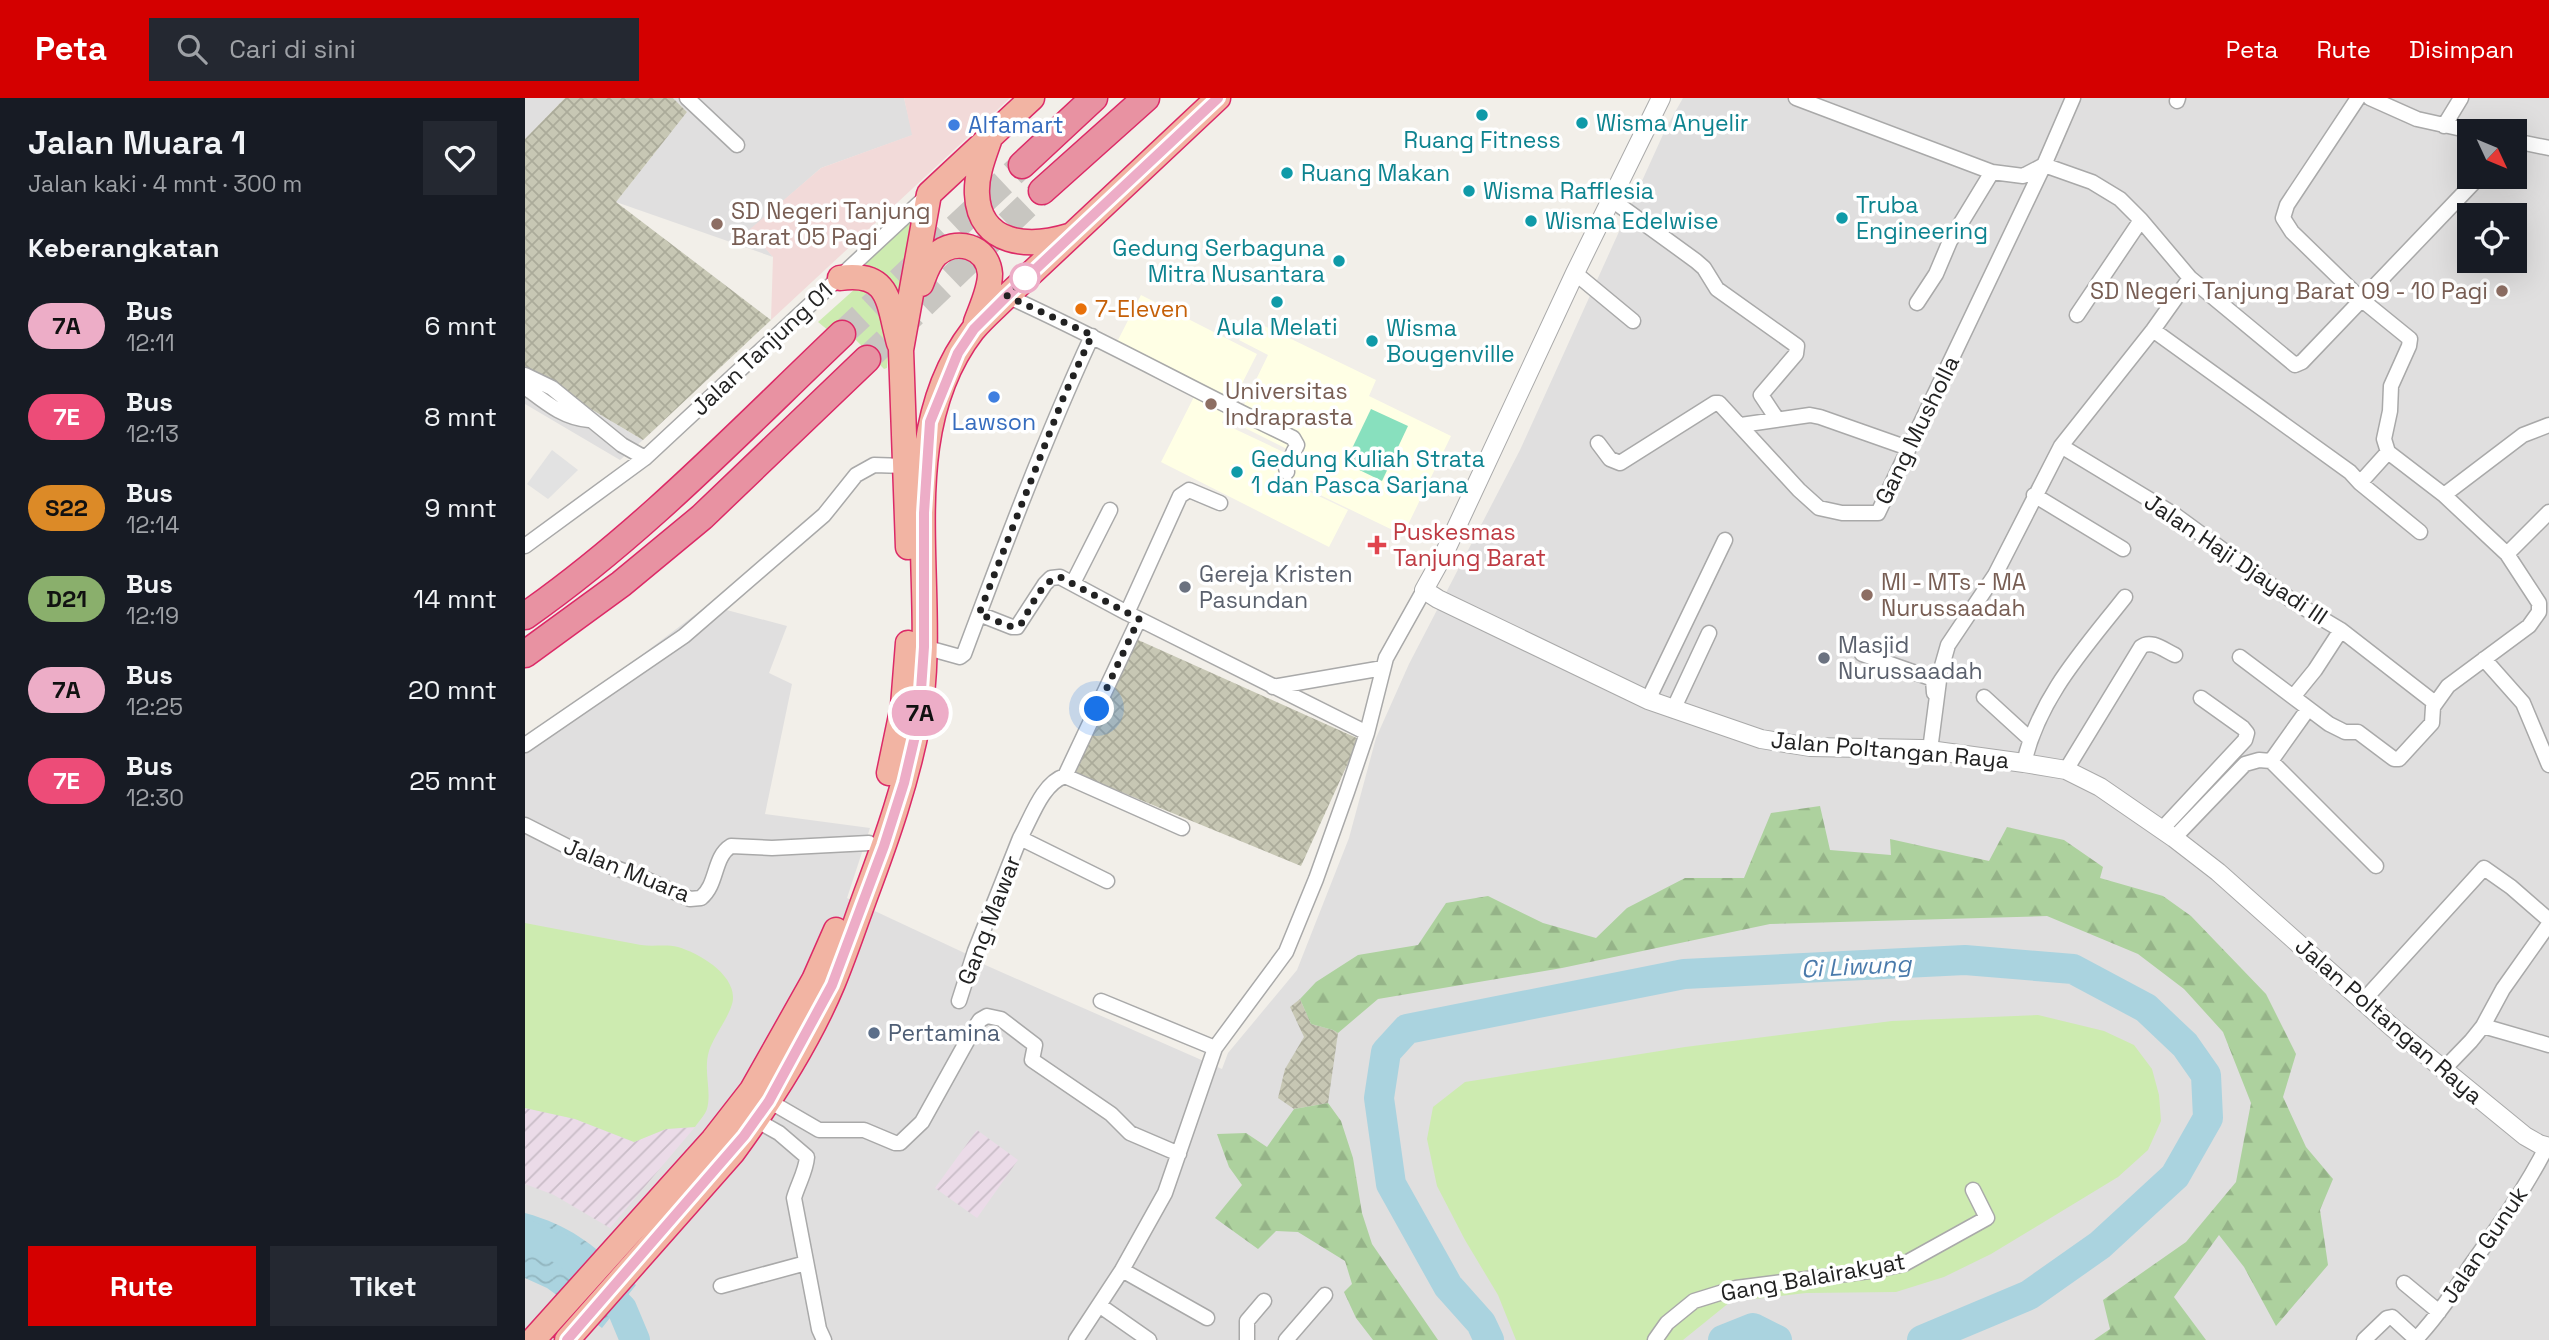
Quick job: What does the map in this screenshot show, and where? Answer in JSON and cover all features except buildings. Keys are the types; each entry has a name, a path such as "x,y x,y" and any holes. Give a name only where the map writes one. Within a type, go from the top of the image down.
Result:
{"highway":[{"path":"567,1340 752,1090 814,980 869,843 888,777 902,706 908,650 901,346 929,194 1031,98"},
{"path":"1022,165 1094,98"},
{"path":"1042,191 1146,98"},
{"path":"974,329 1069,236 1218,98"},
{"path":"990,137 979,172 977,192 978,207 986,222 1005,238 1020,242 1046,242 1069,236"},
{"path":"533,1340 661,1215 733,1152 763,1111 832,985 884,846 904,783 919,719 924,647 924,513 930,422 948,374 974,329 988,288 990,271 977,251 965,245 953,245 942,250 929,263 901,346"},
{"path":"840,278 862,276 880,284 887,297 901,346"},
{"path":"525,615 617,544 842,334"},
{"path":"525,654 621,584 702,517 867,359"},
{"path":"903,421 930,422"}],"street":[{"path":"687,98 737,145"},
{"path":"1076,1340 1122,1270 1165,1193 1215,1048 1286,952 1316,879 1367,733 1383,668 1444,554 1574,272 1661,98"},
{"path":"1796,98 1992,173 2024,176 2044,165 2092,182 2120,199 2141,219 2190,278 2295,365 2362,300 2468,189"},
{"name":"Gang Musholla","path":"1598,443 1610,459 1620,463 1715,403 1721,404 1799,490 1819,508 1842,513 1878,513 2044,165 2073,98"},
{"path":"2240,657 2329,724 2345,732 2358,732 2394,759 2404,755 2432,723 2435,703 2448,686 2529,626 2540,607 2507,554 2444,495 2388,452 2384,439 2391,411 2391,386 2410,341 2362,300 2293,232 2283,218 2287,205 2358,98"},
{"path":"2370,98 2417,118 2457,128"},
{"path":"2444,126 2461,98"},
{"path":"2527,143 2549,148"},
{"path":"1917,303 1936,274 1950,241 1992,173"},
{"name":"Jalan Tanjung 01","path":"525,547 645,458 929,194"},
{"path":"1612,200 1696,261 1704,268 1717,289 1797,346 1796,354 1761,395 1777,419"},
{"path":"2077,315 2141,219"},
{"path":"1574,272 1633,321"},
{"path":"1926,750 1948,645 1995,575 2061,446 2153,330 2190,278"},
{"path":"1007,296 1092,335 1218,402 1293,438 1297,445 1286,468 1287,472"},
{"path":"2153,330 2340,464 2420,532"},
{"path":"924,647 962,657 1064,396 1092,335"},
{"path":"525,375 552,388 585,412 589,420 628,450 645,458"},
{"path":"525,387 563,414 575,419 589,420"},
{"path":"1741,425 1801,415 1820,417 1907,448"},
{"path":"2444,495 2523,435 2549,425"},
{"name":"Jalan Haji Djayadi III","path":"2061,446 2175,515 2294,602 2341,630 2315,670 2293,697"},
{"path":"2360,483 2388,452"},
{"path":"525,745 684,636 824,515 856,475 874,465 905,466"},
{"path":"1182,828 1065,776 1133,616 1180,496 1189,490 1220,503"},
{"path":"2034,495 2123,550"},
{"path":"1073,583 1110,510"},
{"path":"2507,554 2549,512"},
{"path":"1648,700 1725,540"},
{"path":"979,614 1017,627 1051,578 1060,577 1367,733"},
{"name":"Jalan Poltangan Raya","path":"1424,590 1648,700 1761,739 1790,744 1926,750 2066,770 2100,787 2168,833 2218,872 2443,1070 2525,1136 2548,1147"},
{"path":"2024,762 2030,739 2055,688 2125,597"},
{"path":"2341,630 2435,703"},
{"path":"1673,710 1709,632"},
{"path":"2066,770 2141,647 2145,643 2151,643 2175,655"},
{"path":"1862,654 1933,679 1935,688 1926,750"},
{"path":"2484,659 2523,703 2549,765"},
{"path":"1273,687 1383,668"},
{"path":"1984,697 2030,739"},
{"path":"2168,833 2245,740 2247,733 2201,698"},
{"path":"2271,761 2308,709"},
{"path":"2168,833 2245,764 2259,760 2271,761 2376,866"},
{"name":"Gang Mawar","path":"959,1001 975,951 1020,838 1047,789 1060,777 1065,776"},
{"name":"Jalan Muara","path":"525,825 596,861 690,899 701,898 712,887 722,855 731,846 772,848 869,843"},
{"name":"Gang Mawar","path":"1020,838 1107,881"},
{"path":"2364,1001 2483,868 2511,887 2549,922 2503,989 2483,1026 2443,1070"},
{"path":"1101,1000 1215,1048"},
{"path":"763,1111 819,1130 864,1130 900,1143 922,1122 972,1032 980,1020 987,1016 1001,1019 1035,1045 1033,1060 1111,1114 1130,1133 1179,1154"},
{"path":"2483,1026 2549,1045"},
{"path":"763,1111 779,1133 807,1157 806,1168 794,1198 819,1329 824,1340"},
{"name":"Jalan Gunuk","path":"2417,1340 2493,1235 2548,1147"},
{"name":"Gang Balairakyat","path":"1655,1340 1667,1323 1694,1301 1736,1288 1877,1270 1915,1259 1987,1218 1973,1189"},
{"path":"720,1286 806,1263"},
{"path":"1122,1270 1207,1318"},
{"path":"2404,1283 2439,1312"},
{"path":"1286,1340 1325,1295"},
{"path":"1247,1340 1247,1321 1264,1301"},
{"path":"1099,1305 1149,1340"},
{"path":"2364,1340 2387,1318 2392,1317 2417,1340"}],"shaded area":[{"path":"525,98 565,98 525,139"},
{"path":"565,98 673,98 687,112 616,202 771,320 643,440 525,370 525,139"},
{"path":"673,98 904,98 913,135 821,168 750,230 773,257 616,202 687,112"},
{"path":"904,98 1010,98 771,320 773,257 749,230 821,168 912,135"},
{"path":"1683,98 2549,98 2549,1340 525,1340 525,743 708,605 787,626 769,673 792,684 765,814 870,828 847,898 983,964 1222,1069 1228,1053 1297,970 1349,838 1376,738 1409,664 1520,450 1666,128"},
{"name":"Universitas Indraprasta","path":"1141,295 1257,354 1222,423 1294,457 1283,479 1348,510 1329,547 1161,462 1200,385 1117,342"},
{"path":"1250,319 1376,380 1369,396 1451,436 1403,535 1289,480 1301,456 1235,423 1268,355 1239,340"},
{"path":"525,370 643,440 620,460 525,404"},
{"path":"552,450 578,470 548,499 527,484"},
{"path":"1136,639 1359,739 1301,866 1075,773"},
{"path":"1300,999 1311,1024 1338,1033 1328,1103 1294,1109 1278,1098 1285,1069 1304,1037 1290,1007"},
{"path":"525,1108 575,1119 634,1142 666,1129 695,1127 610,1228 554,1195 525,1184"},
{"path":"977,1130 1018,1160 977,1218 935,1188"}],"green space":[{"path":"921,214 904,285 898,294 862,261"},
{"path":"856,288 876,294 889,342 887,368 884,369 853,337 829,331 818,322"},
{"path":"1371,409 1408,426 1382,481 1345,463"},
{"path":"1820,806 1830,850 1891,855 1890,839 1989,861 2007,827 2064,840 2103,867 2100,878 2163,896 2191,916 2266,994 2296,1054 2283,1097 2306,1147 2333,1179 2320,1210 2328,1265 2276,1326 2244,1267 2219,1235 2174,1297 2206,1340 2094,1340 2110,1329 2103,1300 2186,1242 2236,1182 2251,1103 2223,1032 2184,989 2138,954 2047,916 1770,924 1562,968 1378,999 1338,1033 1311,1024 1300,999 1316,982 1358,955 1418,945 1446,903 1488,896 1543,923 1596,938 1627,908 1685,878 1744,878 1771,813"},
{"path":"525,923 641,945 678,947 705,959 722,973 732,989 732,1004 709,1051 708,1102 706,1111 695,1127 666,1129 634,1142 575,1119 525,1108"},
{"path":"2038,1015 2104,1031 2134,1045 2152,1069 2159,1095 2161,1121 2148,1150 2118,1177 1991,1254 1944,1277 1896,1292 1806,1293 1730,1302 1683,1340 1516,1340 1498,1295 1437,1186 1427,1139 1433,1107 1465,1082 1685,1047 1892,1021"},
{"path":"1328,1103 1341,1121 1353,1158 1362,1213 1372,1244 1438,1340 1373,1340 1356,1318 1344,1292 1352,1284 1345,1261 1298,1232 1276,1231 1258,1249 1215,1218 1242,1185 1229,1167 1217,1134 1246,1133 1267,1147 1294,1109"}],"water":[{"path":"525,1213 559,1225 586,1241 636,1285 602,1328 547,1288 525,1278"}],"waterway":[{"name":"Ci Liwung","path":"1489,1340 1481,1323 1448,1286 1391,1184 1379,1098 1386,1052 1407,1029 1684,974 1965,960 2073,969 2146,1008 2185,1045 2206,1075 2208,1118 2175,1176 2100,1245 2029,1295 1922,1340"},
{"name":"Ci Liwung","path":"525,1234 566,1251 622,1309 635,1340"},
{"name":"Ci Liwung","path":"1723,1340 1753,1328 1777,1340"}],"tunnel":[{"path":"842,334 1022,165"},
{"path":"867,359 1042,191"}],"bus line":[{"name":"7A","path":"567,1340 733,1152 769,1101 832,985 884,846 904,783 919,719 924,647 924,513 930,422 958,353 974,329 1007,296 1218,98"}],"place":[{"name":"Ruang Fitness","path":"1482,115"},
{"name":"Wisma Anyelir","path":"1582,123"},
{"name":"Alfamart","path":"954,125"},
{"name":"Ruang Makan","path":"1287,173"},
{"name":"Wisma Rafflesia","path":"1469,191"},
{"name":"Truba Engineering","path":"1842,218"},
{"name":"Wisma Edelwise","path":"1531,221"},
{"name":"SD Negeri Tanjung Barat 05 Pagi","path":"717,224"},
{"name":"Gedung Serbaguna Mitra Nusantara","path":"1339,261"},
{"name":"SD Negeri Tanjung Barat 09 - 10 Pagi","path":"2502,291"},
{"name":"Aula Melati","path":"1277,302"},
{"name":"7-Eleven","path":"1081,309"},
{"name":"Wisma Bougenville","path":"1372,341"},
{"name":"Lawson","path":"994,397"},
{"name":"Universitas Indraprasta","path":"1211,404"},
{"name":"Gedung Kuliah Strata 1 dan Pasca Sarjana","path":"1237,472"},
{"name":"Puskesmas Tanjung Barat","path":"1377,545"},
{"name":"Gereja Kristen Pasundan","path":"1185,587"},
{"name":"MI - MTs - MA Nurussaadah","path":"1867,595"},
{"name":"Masjid Nurussaadah","path":"1824,658"},
{"name":"Pertamina","path":"874,1033"}],"route":[{"path":"1025,278 1007,296 1092,335 1016,513 979,614 1017,627 1045,584 1051,578 1060,577 1139,619 1097,709"}]}
